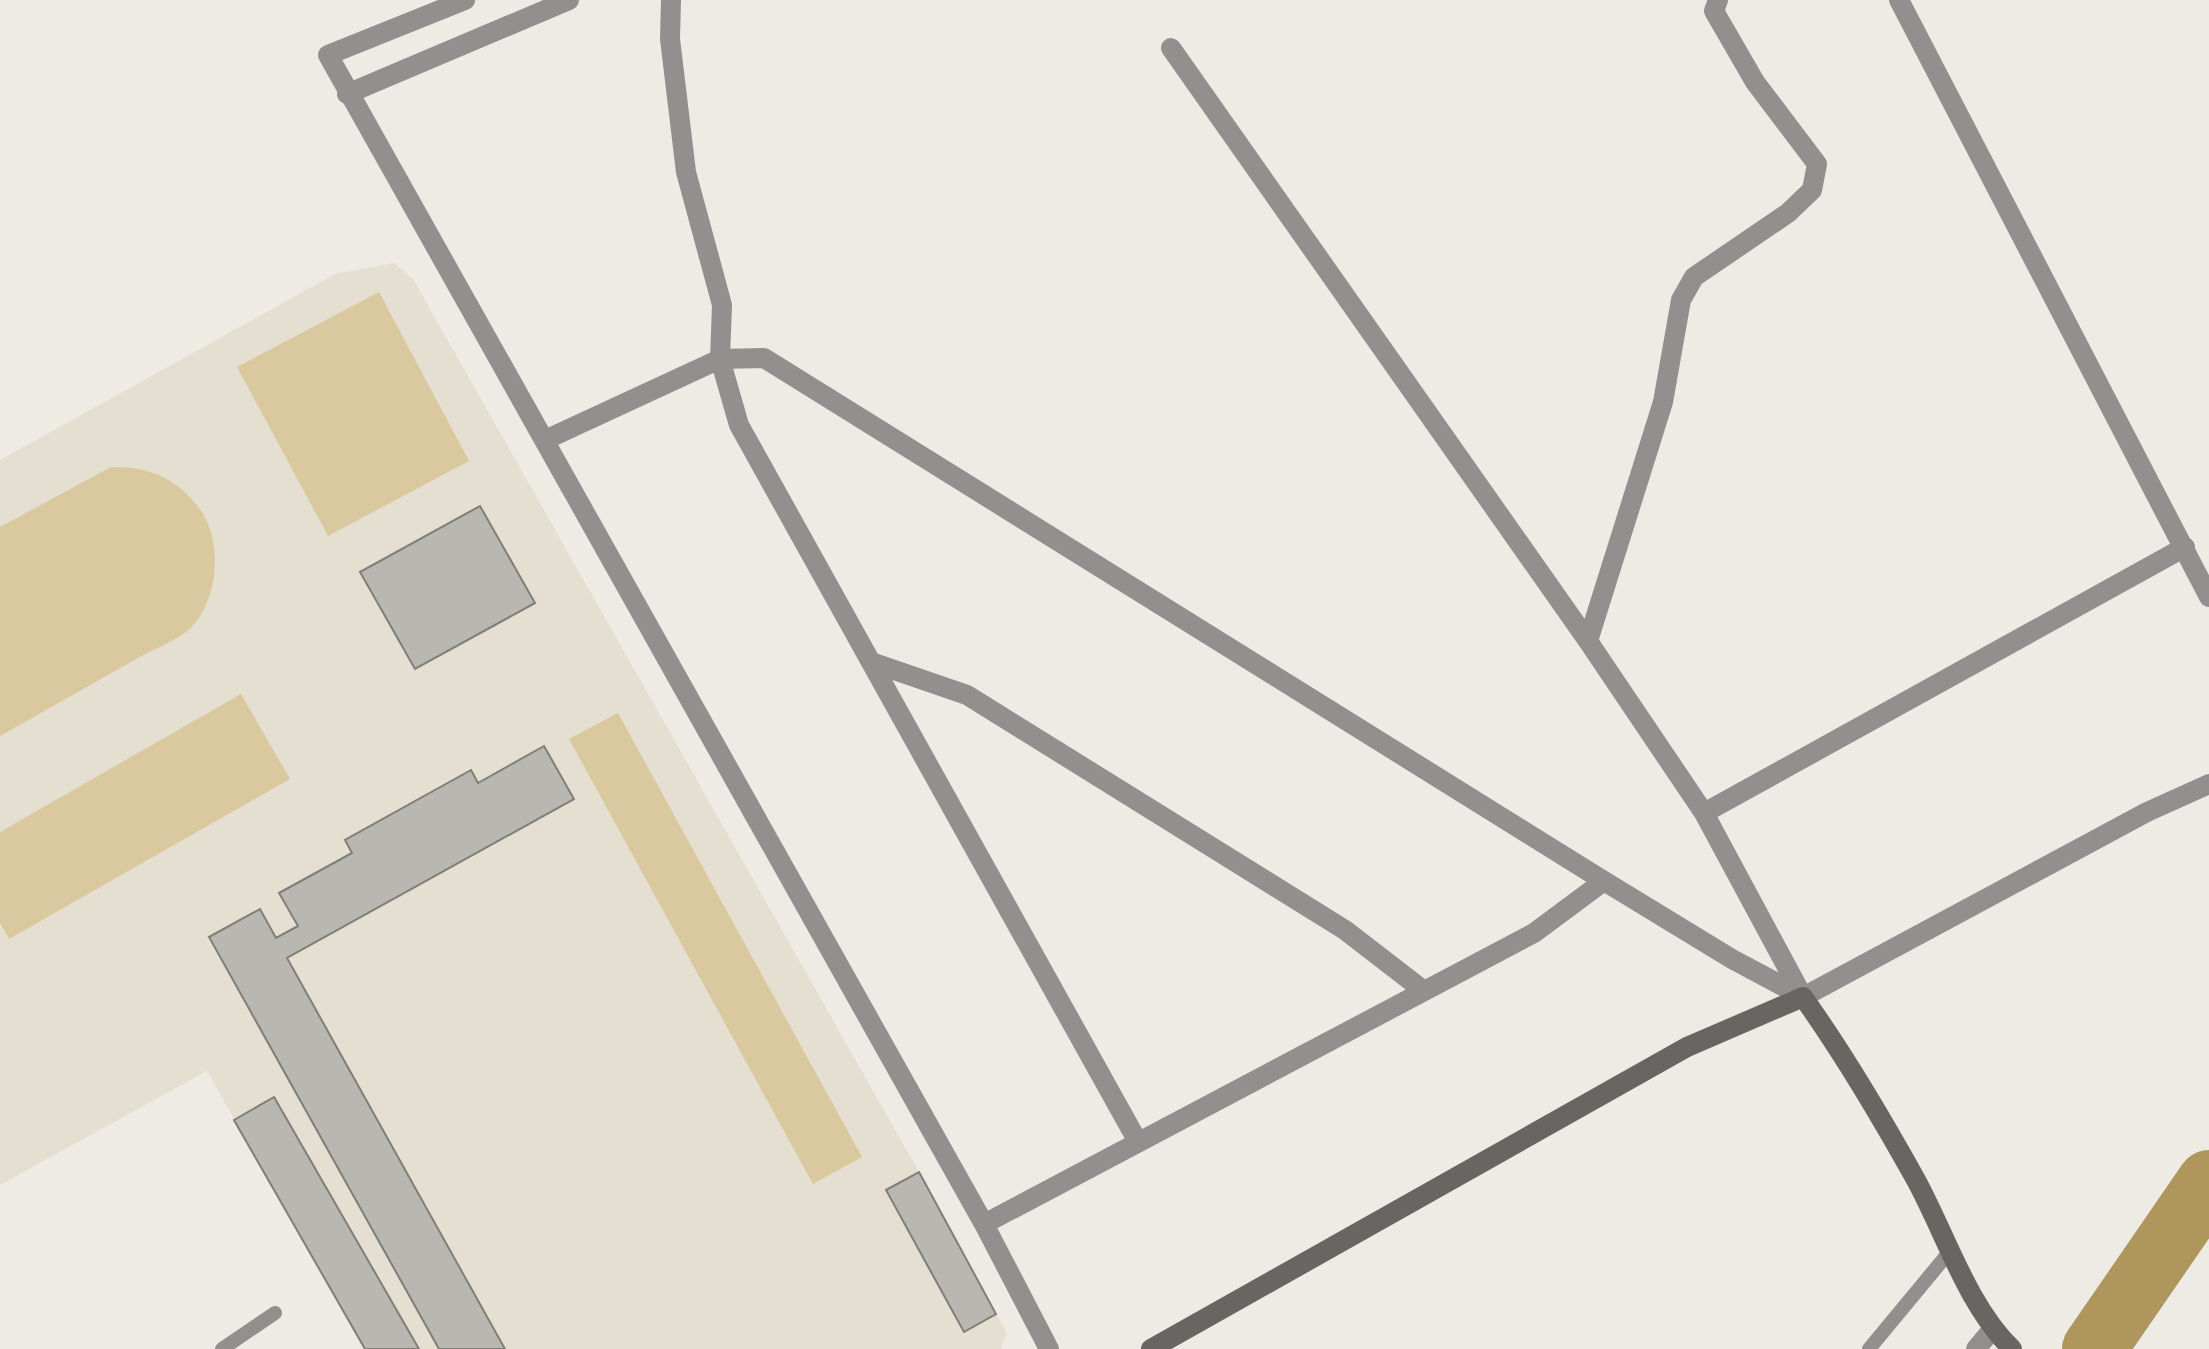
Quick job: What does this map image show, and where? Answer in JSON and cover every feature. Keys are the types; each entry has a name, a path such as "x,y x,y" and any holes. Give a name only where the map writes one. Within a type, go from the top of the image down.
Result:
{"street":[{"path":"465,0 328,55 347,94 545,440 984,1224 1049,1349"},
{"path":"347,94 569,0"},
{"path":"671,0 670,39 686,172 722,305 720,359 739,425 1138,1142"},
{"path":"1588,641 1663,402 1681,300 1694,277 1788,213 1812,190 1817,164 1755,82 1714,11 1718,0"},
{"path":"1899,0 2209,597"},
{"path":"1171,48 1588,641 1704,813 1803,997 1844,1055 1916,1180 1992,1330 2011,1348"},
{"path":"545,440 720,359 764,358 1604,881 1803,997"},
{"path":"1704,813 2185,547"},
{"path":"871,662 967,695 1345,930 1424,991"},
{"path":"1151,1349 1687,1047 1803,997 2147,812 2209,784"},
{"path":"984,1224 1534,933 1604,881"},
{"path":"1976,1349 1992,1330"}],"lane":[{"path":"1869,1349 1951,1250"},
{"path":"222,1349 275,1313"}],"shaded area":[{"path":"394,263 413,279 919,1172 1007,1333 1001,1349 365,1349 207,1071 0,1185 0,460 335,274"},
{"path":"379,292 469,461 328,536 237,367"},
{"path":"111,467 137,469 161,476 182,489 200,509 207,522 215,553 215,569 207,601 191,628 179,636 0,736 0,527"},
{"path":"241,694 290,779 9,939 0,923 0,832"},
{"path":"618,713 862,1157 813,1184 569,739"}],"building":[{"path":"480,506 535,603 415,669 360,572"},
{"path":"544,746 574,799 287,958 505,1349 439,1349 209,937 260,909 276,938 298,926 279,893 352,853 345,840 471,770 478,783"},
{"path":"274,1097 419,1349 365,1349 234,1120"},
{"path":"919,1172 996,1314 964,1332 886,1190"}],"waterway":[{"path":"2094,1349 2209,1182"}]}
